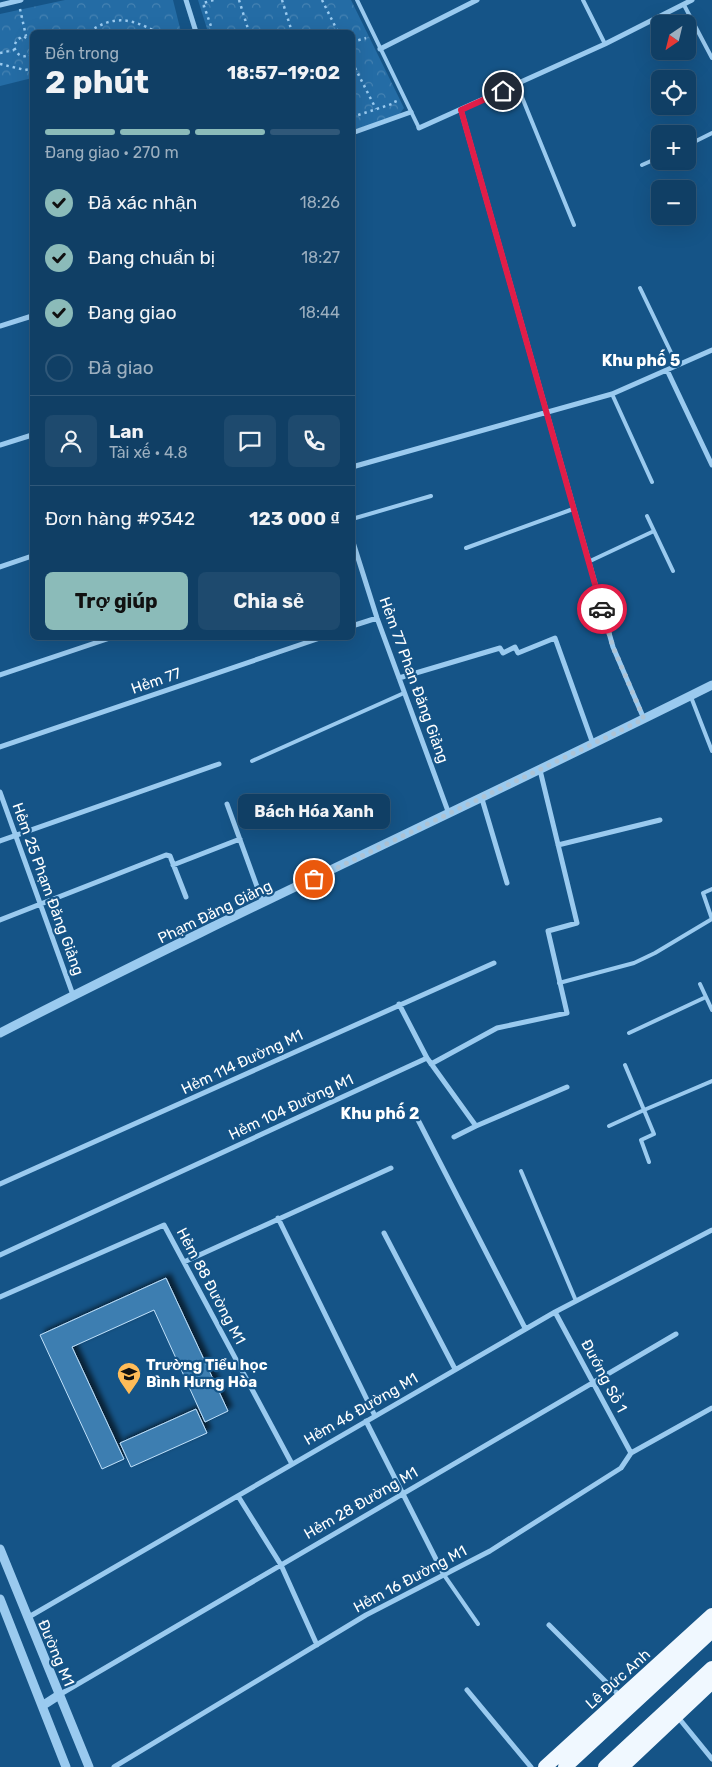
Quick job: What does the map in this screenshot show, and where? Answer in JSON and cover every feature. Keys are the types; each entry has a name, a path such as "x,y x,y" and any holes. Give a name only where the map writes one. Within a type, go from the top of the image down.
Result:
{"highway":[{"name":"Lê Đức Anh","path":"546,1767 712,1615"},
{"name":"Lê Đức Anh","path":"565,1767 712,1630"},
{"path":"605,1767 712,1668"},
{"path":"622,1767 712,1682"}],"street":[{"path":"0,5 20,0"},
{"path":"186,0 195,30"},
{"path":"380,48 476,0"},
{"path":"419,128 606,44 692,0"},
{"path":"461,110 613,647 644,719"},
{"path":"355,132 411,112"},
{"path":"0,326 30,317"},
{"path":"355,467 612,394 712,350"},
{"path":"667,370 712,465"},
{"path":"0,445 30,436"},
{"name":"Hẻm 77 Phan Đăng Giảng","path":"355,554 449,814"},
{"path":"0,567 30,557"},
{"path":"355,625 377,618"},
{"path":"399,678 500,648 503,652 515,648 518,653 555,638 593,744"},
{"path":"0,675 104,640"},
{"name":"Hẻm 77","path":"0,747 314,640"},
{"name":"Phạm Đăng Giảng","path":"0,1032 73,995 482,799 712,685"},
{"path":"0,841 219,764"},
{"path":"431,1064 497,1028 567,1013 548,931 577,923 540,770"},
{"name":"Hẻm 25 Phạm Đăng Giảng","path":"0,792 73,995"},
{"path":"482,799 507,883"},
{"path":"228,804 264,904"},
{"path":"558,845 660,820"},
{"path":"173,865 240,839"},
{"path":"0,920 166,855 170,856 186,898"},
{"name":"Hẻm 114 Đường M1","path":"0,1184 494,963"},
{"path":"399,1004 427,1058 476,1126"},
{"name":"Hẻm 104 Đường M1","path":"0,1255 427,1058"},
{"path":"454,1137 567,1087"},
{"path":"415,1114 525,1328"},
{"path":"184,1262 391,1168"},
{"path":"278,1218 375,1416"},
{"name":"Hẻm 88 Đường M1","path":"0,1297 164,1225 292,1464"},
{"name":"Hẻm 46 Đường M1","path":"27,1618 525,1328 712,1230"},
{"path":"384,1233 455,1369"},
{"name":"Đướng Sồ 1","path":"555,1312 631,1452"},
{"name":"Hẻm 28 Đường M1","path":"59,1695 676,1334"},
{"name":"Hẻm 16 Đường M1","path":"114,1767 366,1615 490,1551 622,1468 631,1452 712,1408"},
{"path":"366,1421 444,1574"},
{"path":"238,1496 281,1565 317,1645"},
{"name":"Đường M1","path":"0,1548 89,1767"},
{"name":"Đường M1","path":"0,1599 66,1767"},
{"path":"549,1625 622,1697"},
{"path":"467,1690 531,1767"},
{"path":"42,1706 59,1695"},
{"path":"677,1715 712,1759"}],"lane":[{"path":"357,0 419,128"},
{"path":"583,0 606,44"},
{"path":"684,5 712,58"},
{"path":"517,85 574,224"},
{"path":"696,141 712,133"},
{"path":"642,165 651,161"},
{"path":"640,288 677,365"},
{"path":"612,394 652,482"},
{"path":"355,518 431,496"},
{"path":"466,548 573,509"},
{"path":"647,516 673,571"},
{"path":"588,562 654,531"},
{"path":"252,761 404,693"},
{"path":"690,696 712,751"},
{"path":"559,983 634,963 655,953 712,919 703,893 712,889"},
{"path":"700,984 712,1010"},
{"path":"629,1033 706,997"},
{"path":"625,1066 654,1134 641,1140 649,1162"},
{"path":"610,1126 712,1080"},
{"path":"521,1171 576,1302"},
{"path":"444,1574 478,1624"}],"path":[{"path":"20,0 26,36 30,39"},
{"path":"212,30 203,3 214,0"},
{"path":"239,0 248,30"},
{"path":"282,0 291,30"},
{"path":"322,0 337,30"},
{"path":"92,30 112,20 142,24 152,30"},
{"path":"363,30 371,46"},
{"path":"14,50 16,40 26,36"},
{"path":"355,41 374,36"},
{"path":"0,53 14,50 22,56 30,54"},
{"path":"0,64 25,70 30,68"},
{"path":"355,68 376,109"},
{"path":"355,116 395,103 397,100 392,91"}],"green space":[{"path":"65,0 173,0 180,30 30,30 30,78 0,86 0,14"},
{"path":"198,0 351,0 404,108 398,116 355,129 355,30 207,30"}],"building":[{"path":"166,1278 228,1411 205,1422 154,1310 72,1347 124,1459 102,1469 40,1335"},
{"path":"196,1409 207,1433 131,1467 120,1443"}],"way so far":[{"path":"314,879 644,719 613,647 602,609"}],"place":[{"name":"Bách Hóa Xanh","path":"314,879"},
{"name":"Trường Tiểu học Bình Hưng Hòa","path":"129,1395"}],"district":[{"name":"Khu phố 5","path":"641,360"},
{"name":"Khu phố 2","path":"380,1113"}],"route":[{"path":"503,91 461,110 602,609"}]}
